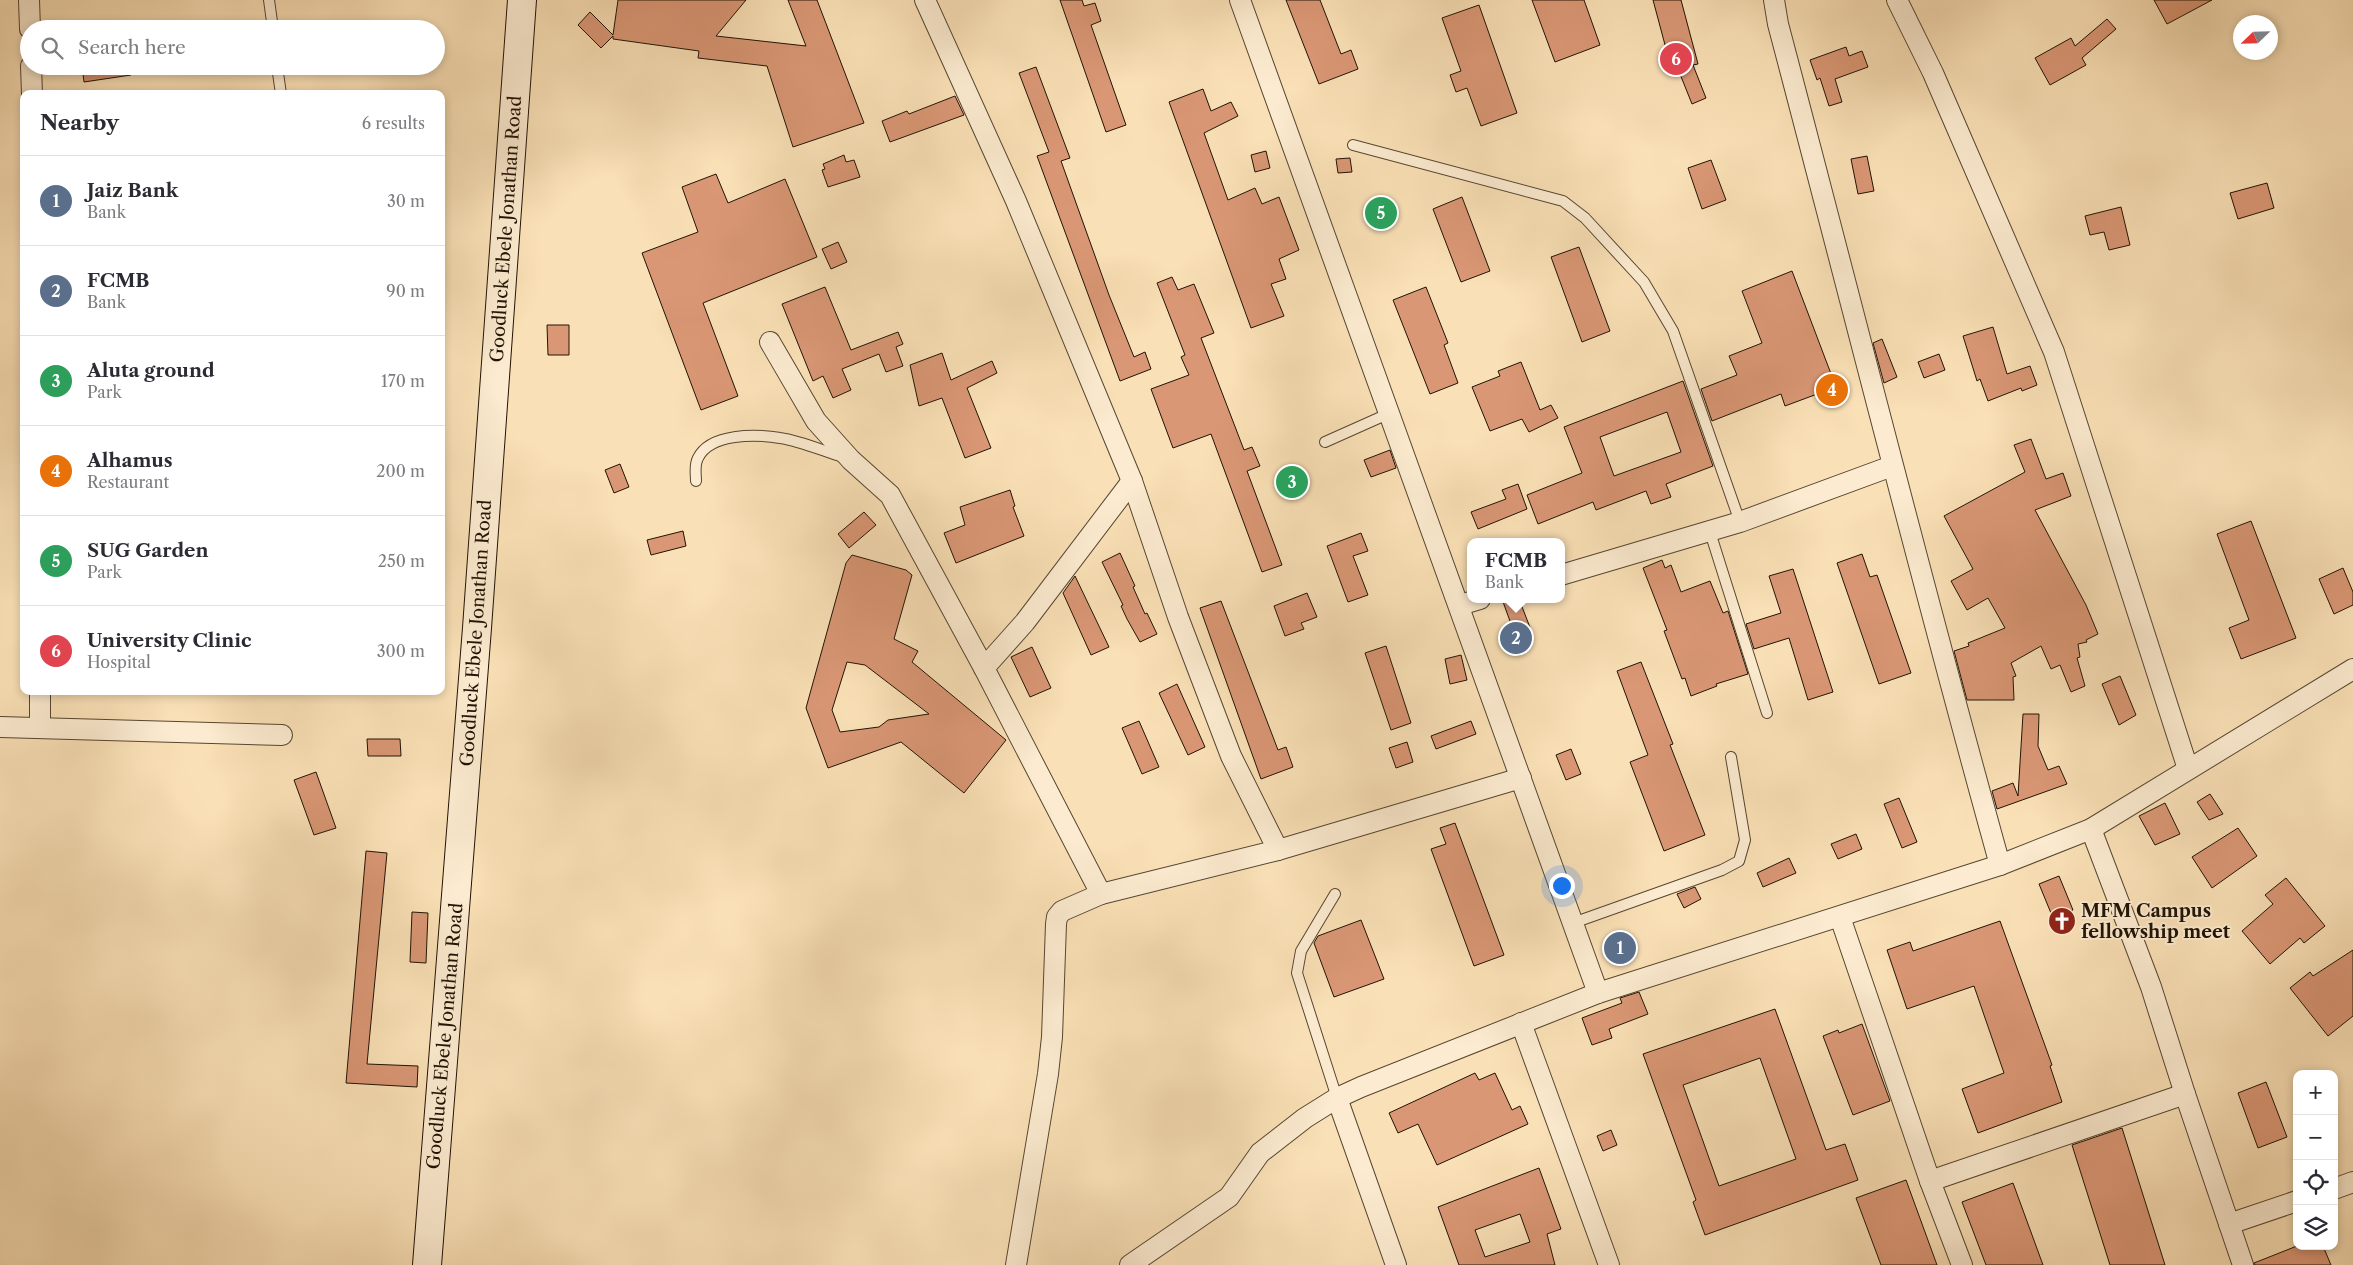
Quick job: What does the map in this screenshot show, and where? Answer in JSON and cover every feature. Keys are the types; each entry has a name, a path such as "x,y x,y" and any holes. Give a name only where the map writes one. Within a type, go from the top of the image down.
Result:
{"main road":[{"name":"Goodluck Ebele Jonathan Road","path":"427,1265 477,628 522,0"}],"street":[{"path":"29,0 30,20"},
{"path":"926,0 1016,200 1132,481 1178,617 1231,756 1278,850"},
{"path":"1240,0 1460,605 1598,993"},
{"path":"1774,0 1778,24 1859,330 1892,466 2000,865"},
{"path":"1897,0 1933,73 2054,352 2188,769"},
{"path":"31,75 32,90"},
{"path":"770,342 816,421 851,460 890,495 984,668 1101,894"},
{"path":"1565,574 1710,532 1892,466"},
{"path":"984,668 1025,622 1132,481"},
{"path":"1460,605 1467,603"},
{"path":"1130,1265 1229,1196 1260,1153 1305,1118 1361,1086 1598,993 2000,865 2091,829 2353,669"},
{"path":"40,695 40,728"},
{"path":"0,727 282,735"},
{"path":"1016,1265 1048,1074 1052,1037 1057,918 1068,906 1101,894 1278,850 1521,778"},
{"path":"2091,829 2151,987 2184,1094 2243,1265"},
{"path":"1840,917 1930,1181 1962,1265"},
{"path":"1521,1023 1609,1265"},
{"path":"1930,1181 2184,1094"},
{"path":"1337,1098 1396,1265"},
{"path":"2338,1188 2353,1182"},
{"path":"2229,1224 2293,1202"}],"lane":[{"path":"269,0 272,20"},
{"path":"279,75 281,90"},
{"path":"1354,145 1563,201 1585,218 1644,282 1673,331 1740,522"},
{"path":"1325,442 1390,413"},
{"path":"696,481 695,468 698,458 710,444 742,435 781,438 851,460"},
{"path":"1710,532 1767,713"},
{"path":"1573,923 1722,870 1740,861 1745,840 1731,758"},
{"path":"1335,894 1301,951 1297,973 1337,1098"}],"building":[{"path":"618,0 746,0 716,36 806,46 788,0 817,0 864,123 793,147 767,66 698,58 699,51 613,39 613,36 601,48 578,25 590,12 613,35"},
{"path":"1060,0 1082,0 1084,6 1095,3 1101,21 1091,25 1126,125 1106,132"},
{"path":"1286,0 1320,0 1341,54 1351,50 1358,69 1319,84"},
{"path":"1532,0 1584,0 1600,45 1555,62"},
{"path":"1653,0 1681,0 1698,64 1693,65 1706,98 1692,104 1678,69 1672,71"},
{"path":"2154,0 2212,0 2167,24"},
{"path":"1479,5 1517,113 1481,126 1467,88 1456,92 1450,75 1461,71 1442,18"},
{"path":"2107,19 2116,29 2082,58 2086,65 2050,85 2035,58 2071,38 2075,46"},
{"path":"1846,47 1849,56 1862,51 1868,67 1835,79 1842,102 1829,106 1820,78 1817,80 1810,60"},
{"path":"1036,67 1070,158 1061,161 1109,295 1134,357 1145,352 1151,369 1120,381 1037,156 1049,152 1019,73"},
{"path":"83,75 131,75 84,82"},
{"path":"1203,89 1211,111 1231,102 1238,116 1204,133 1228,200 1255,188 1262,204 1279,197 1299,250 1279,259 1286,279 1271,284 1284,316 1251,328 1169,102"},
{"path":"955,96 964,115 890,142 882,121 907,111 909,114"},
{"path":"1266,151 1270,168 1255,172 1251,155"},
{"path":"844,155 846,162 854,160 860,177 828,187 822,170 825,169 823,164"},
{"path":"1867,156 1874,191 1858,194 1851,159"},
{"path":"1350,158 1352,172 1338,173 1336,159"},
{"path":"1711,160 1726,200 1702,209 1688,168"},
{"path":"716,174 728,203 785,179 817,257 703,303 738,396 701,410 642,253 698,232 682,187"},
{"path":"2267,183 2274,208 2238,219 2230,193"},
{"path":"1462,197 1490,271 1461,282 1433,209"},
{"path":"2121,207 2130,245 2109,250 2104,232 2090,235 2085,216"},
{"path":"838,242 847,262 831,269 822,249"},
{"path":"1579,247 1610,331 1582,342 1551,257"},
{"path":"1792,271 1836,387 1785,406 1781,394 1712,421 1701,389 1737,375 1729,356 1762,343 1742,291"},
{"path":"1172,277 1178,290 1194,284 1214,333 1201,338 1244,450 1252,447 1260,466 1247,471 1282,565 1262,572 1211,434 1173,448 1151,389 1189,375 1181,357 1185,355 1157,283"},
{"path":"825,287 851,350 898,332 903,344 896,347 903,366 886,372 879,354 842,369 851,390 833,398 823,376 813,381 782,304"},
{"path":"1426,287 1448,343 1444,345 1458,383 1430,394 1393,300"},
{"path":"547,325 569,325 569,355 548,355"},
{"path":"1993,327 2007,374 2030,366 2037,385 2022,391 2021,388 1988,401 1980,379 1977,381 1963,336"},
{"path":"1882,339 1897,377 1884,383 1873,343"},
{"path":"942,353 951,380 992,361 997,373 967,388 991,448 965,458 942,398 919,406 910,365"},
{"path":"1939,354 1945,370 1924,378 1918,362"},
{"path":"1521,362 1540,410 1551,405 1558,418 1529,432 1522,419 1490,431 1472,387 1500,376 1498,371"},
{"path":"1683,381 1713,466 1666,484 1671,497 1651,504 1646,491 1596,510 1593,502 1538,524 1527,495 1582,473 1564,427","holes":["1667,412 1681,452 1614,476 1600,437"]},
{"path":"2031,439 2046,479 2063,473 2071,496 2035,510 2086,605 2098,634 2086,640 2087,642 2078,644 2080,657 2077,658 2085,686 2071,692 2060,665 2051,669 2041,646 2011,663 2016,676 2013,677 2014,700 1967,700 1954,651 1969,646 1968,643 2005,628 1988,598 1967,610 1951,581 1973,569 1944,516 2025,472 2014,445"},
{"path":"1390,450 1396,468 1371,477 1364,460"},
{"path":"620,464 629,487 614,493 605,470"},
{"path":"1518,484 1527,509 1478,529 1471,512 1506,499 1502,490"},
{"path":"1010,490 1015,506 1013,507 1024,536 956,563 944,533 965,525 960,507"},
{"path":"864,512 876,525 849,548 838,534"},
{"path":"2251,521 2296,638 2241,659 2229,628 2249,620 2217,534"},
{"path":"683,531 686,546 651,555 647,540"},
{"path":"1361,533 1368,551 1353,556 1368,595 1348,602 1327,546"},
{"path":"1120,553 1145,614 1147,613 1157,634 1140,642 1127,619 1121,606 1123,605 1102,562"},
{"path":"1862,554 1870,577 1877,575 1911,673 1879,684 1837,563"},
{"path":"852,555 906,570 912,575 894,639 918,651 912,662 1006,740 964,793 901,742 828,768 806,708 846,563","holes":["847,662 865,665 929,714 888,720 879,727 840,732 832,710"]},
{"path":"1662,560 1665,568 1671,565 1681,592 1710,581 1723,613 1728,611 1748,674 1716,684 1717,686 1691,696 1685,678 1682,679 1664,631 1667,630 1643,568"},
{"path":"2343,568 2353,592 2353,605 2334,614 2319,579"},
{"path":"1793,569 1833,692 1808,700 1789,638 1754,649 1746,624 1781,613 1769,576"},
{"path":"1075,576 1109,647 1091,655 1063,593"},
{"path":"1307,593 1317,617 1301,623 1304,629 1285,636 1274,606"},
{"path":"1221,601 1278,750 1286,747 1293,767 1261,779 1200,608"},
{"path":"1503,603 1521,603 1531,630 1515,635"},
{"path":"1386,646 1411,723 1391,730 1365,653"},
{"path":"1032,647 1051,688 1030,697 1011,657"},
{"path":"1461,655 1467,680 1450,684 1445,659"},
{"path":"1641,662 1673,744 1670,745 1705,835 1664,851 1630,762 1648,755 1617,671"},
{"path":"2120,676 2136,715 2119,725 2102,684"},
{"path":"1177,684 1205,747 1188,755 1159,693"},
{"path":"2023,714 2039,714 2038,746 2048,770 2059,766 2067,784 1997,809 1992,791 2013,783 2018,796"},
{"path":"1139,721 1159,767 1142,774 1122,728"},
{"path":"1471,721 1476,734 1436,749 1431,736"},
{"path":"367,739 400,739 401,756 368,756"},
{"path":"1407,742 1413,762 1396,768 1389,748"},
{"path":"1571,749 1581,774 1566,780 1556,755"},
{"path":"316,772 336,828 314,835 294,780"},
{"path":"2210,794 2223,814 2209,820 2197,802"},
{"path":"1899,798 1917,842 1902,848 1884,804"},
{"path":"2165,803 2180,834 2155,845 2139,816"},
{"path":"1455,823 1504,955 1474,966 1431,849 1446,844 1440,828"},
{"path":"2238,828 2257,856 2212,888 2192,857"},
{"path":"1856,834 1862,849 1838,859 1831,844"},
{"path":"366,851 387,853 367,1064 418,1066 417,1087 346,1083"},
{"path":"1789,858 1796,873 1763,887 1757,873"},
{"path":"2059,876 2073,910 2053,918 2039,884"},
{"path":"2286,878 2325,926 2304,943 2300,938 2270,964 2242,931 2273,904 2265,895"},
{"path":"1695,887 1701,899 1684,908 1677,894"},
{"path":"412,912 428,913 426,963 410,962"},
{"path":"1361,920 1384,979 1334,997 1314,943 1318,936"},
{"path":"2000,921 2052,1065 2050,1066 2062,1102 1978,1133 1962,1089 2004,1073 1974,986 1907,1009 1887,950 1910,942 1913,951"},
{"path":"2353,950 2353,1016 2328,1036 2290,988 2310,972 2313,976"},
{"path":"1639,992 1648,1014 1609,1029 1612,1038 1592,1045 1582,1018 1622,1003 1620,998"},
{"path":"1775,1009 1826,1150 1845,1144 1858,1180 1705,1235 1693,1202 1696,1200 1643,1054","holes":["1760,1058 1796,1159 1719,1186 1683,1085"]},
{"path":"1862,1024 1890,1101 1853,1115 1823,1036 1838,1030 1839,1033"},
{"path":"1475,1073 1479,1080 1495,1073 1512,1110 1520,1106 1528,1124 1437,1165 1418,1124 1398,1133 1389,1113"},
{"path":"2266,1082 2287,1137 2258,1148 2238,1093"},
{"path":"2122,1128 2165,1265 2110,1265 2072,1145"},
{"path":"1611,1130 1617,1145 1603,1151 1597,1136"},
{"path":"1539,1168 1561,1229 1547,1234 1555,1265 1459,1265 1438,1207","holes":["1520,1214 1530,1242 1485,1257 1475,1230"]},
{"path":"1906,1180 1937,1265 1881,1265 1856,1198"},
{"path":"2013,1183 2043,1265 1986,1265 1962,1202"},
{"path":"2293,1248 2293,1250 2325,1250 2331,1265 2255,1265 2254,1263"}],"place":[{"name":"University Clinic","path":"1676,59"},
{"name":"SUG Garden","path":"1381,213"},
{"name":"Alhamus","path":"1832,390"},
{"name":"Aluta ground","path":"1292,482"},
{"name":"FCMB","path":"1516,638"},
{"name":"MFM Campus fellowship meet","path":"2062,921"},
{"name":"Jaiz Bank","path":"1620,948"}]}
